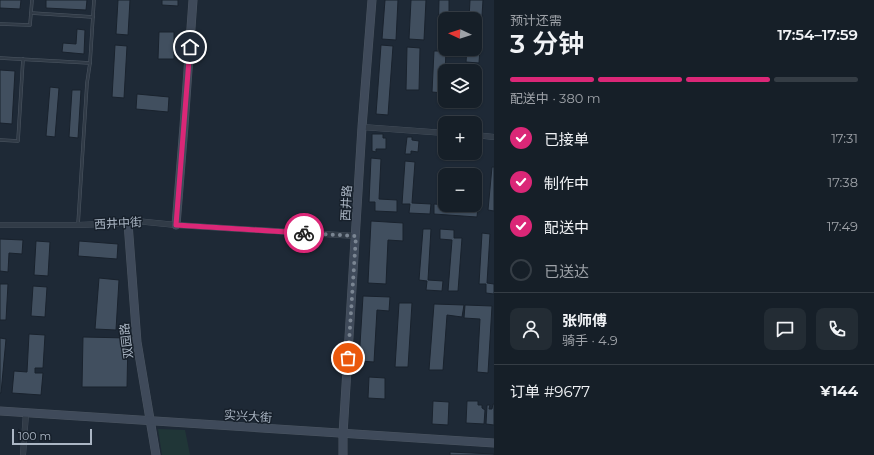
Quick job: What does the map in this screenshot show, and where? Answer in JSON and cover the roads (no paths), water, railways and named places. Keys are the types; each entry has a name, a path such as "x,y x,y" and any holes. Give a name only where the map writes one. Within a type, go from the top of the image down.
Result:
{"street":[{"path":"176,225 193,0"},
{"name":"西井路","path":"343,455 343,434 362,127 372,0"},
{"path":"362,127 438,132"},
{"path":"482,136 494,137"},
{"name":"西井中街","path":"0,225 78,225 128,223 136,221 176,225 356,236"},
{"name":"双园路","path":"128,223 137,342 156,455"},
{"name":"实兴大街","path":"0,411 494,443"},
{"path":"23,455 26,413"}],"lane":[{"path":"0,24 30,26 32,0"},
{"path":"78,225 94,0"},
{"path":"31,13 93,17"},
{"path":"0,58 90,63"},
{"path":"0,140 18,141 23,59"}]}
